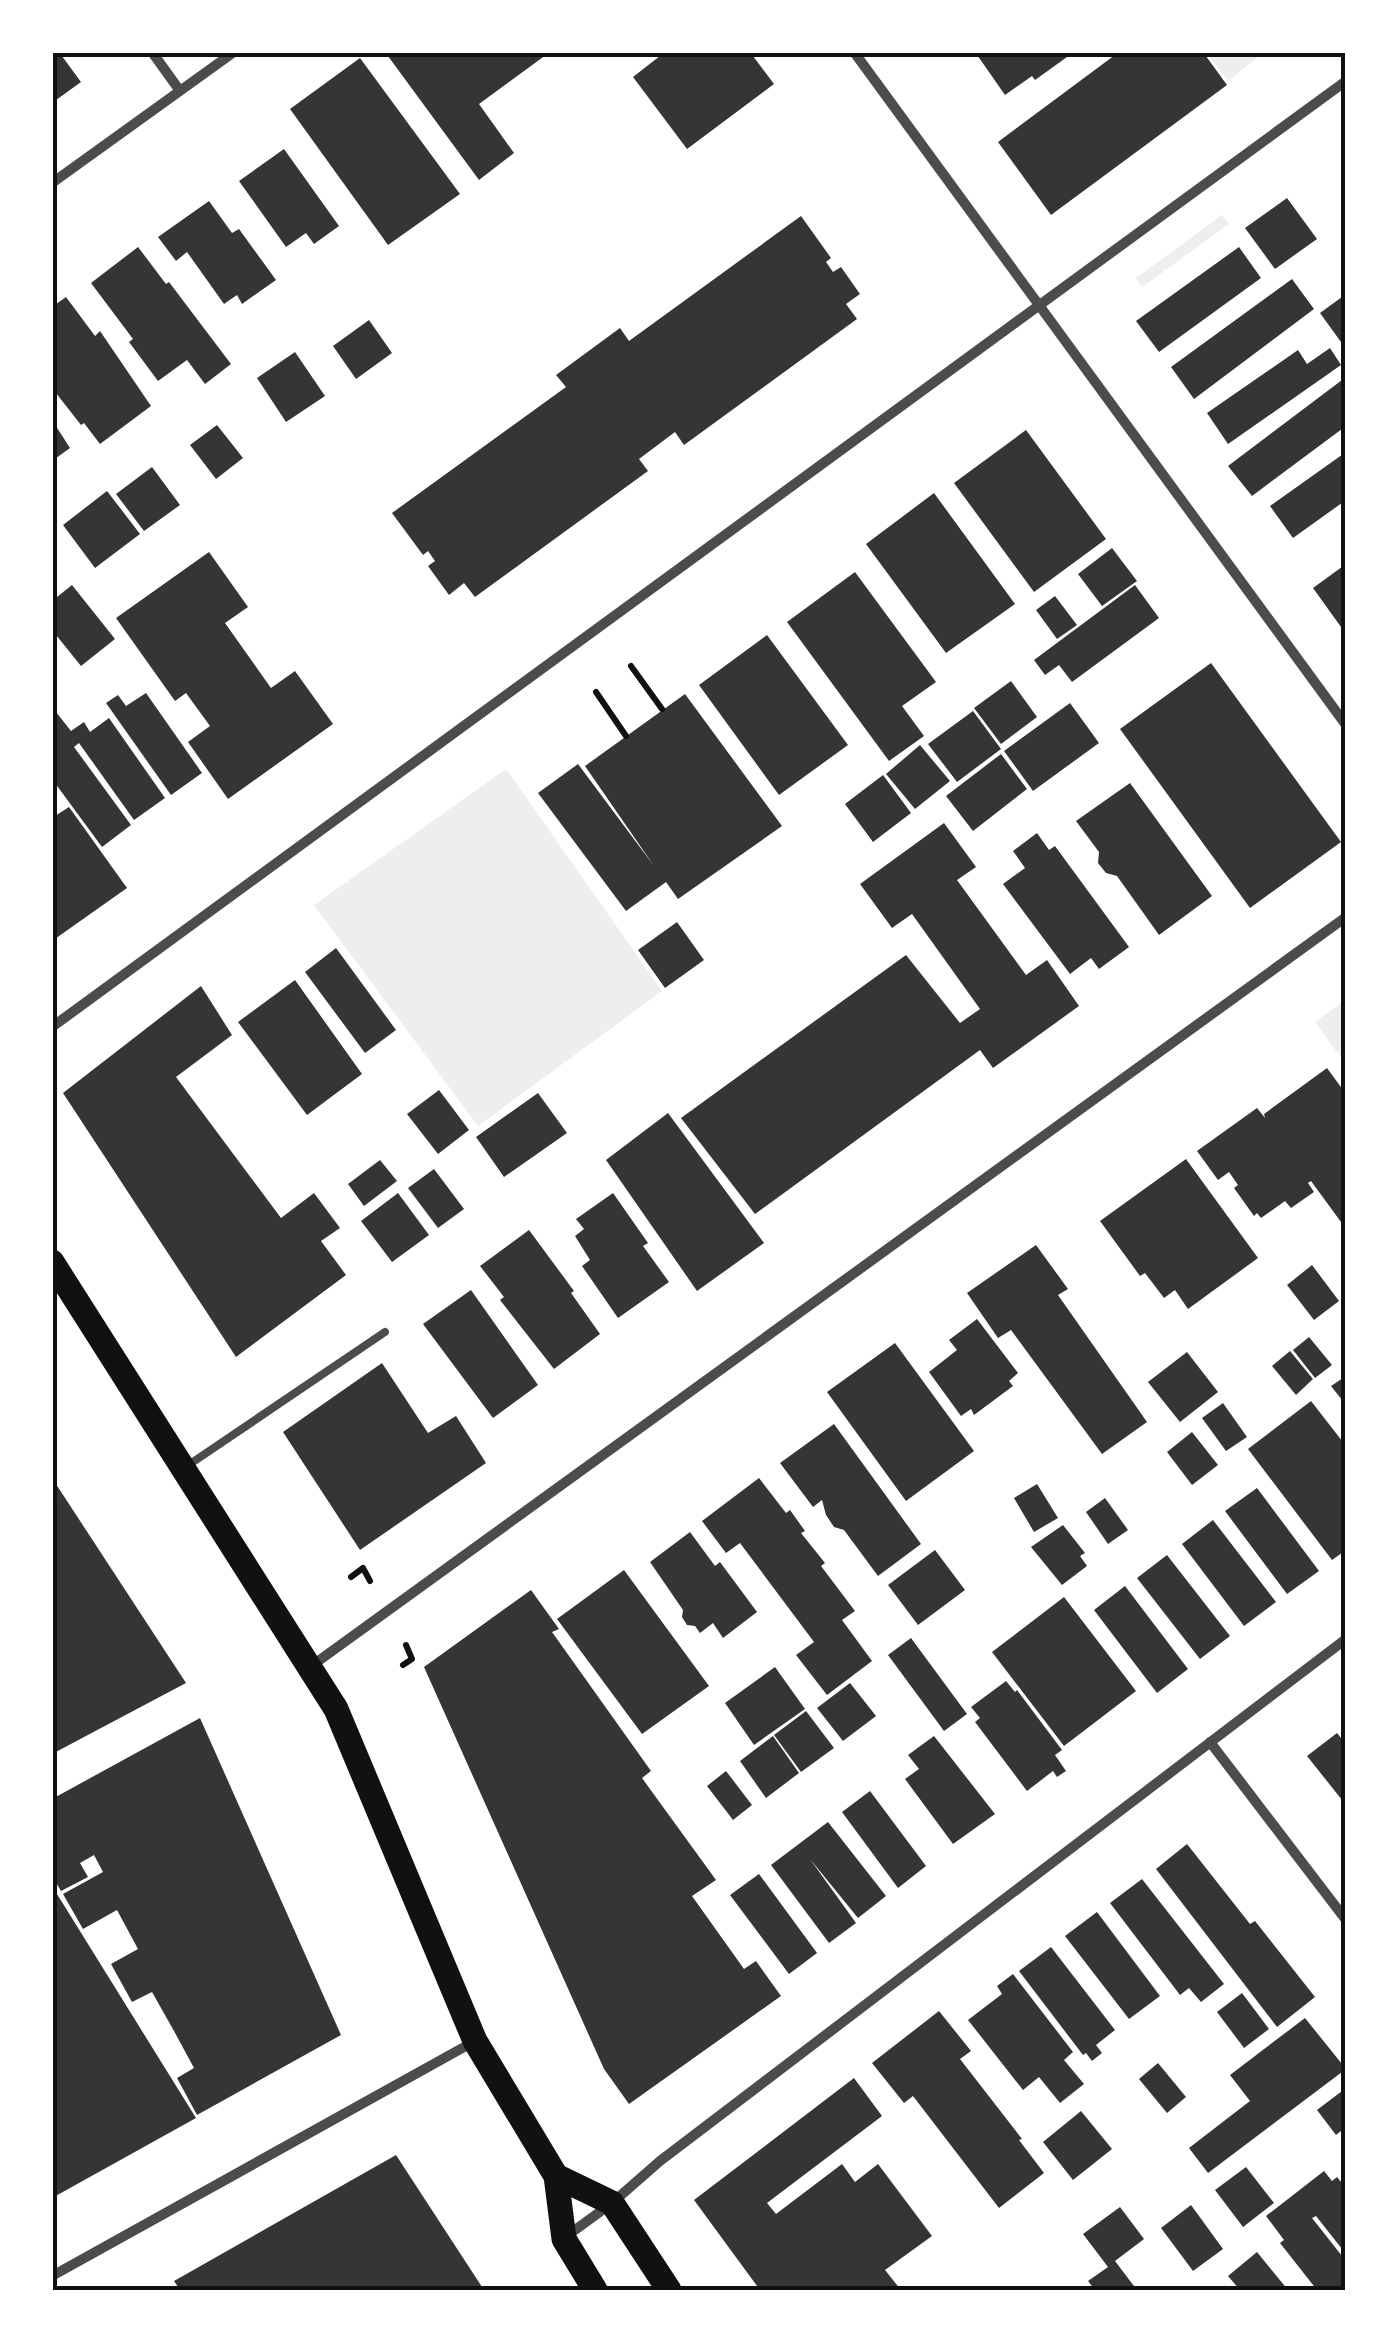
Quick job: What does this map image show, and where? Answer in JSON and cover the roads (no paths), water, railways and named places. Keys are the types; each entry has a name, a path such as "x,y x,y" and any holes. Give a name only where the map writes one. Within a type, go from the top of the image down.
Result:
{"main road":[{"path":"52,1262 336,1709 475,2041 556,2176 564,2239 595,2290"},
{"path":"556,2176 612,2203 670,2290"}],"street":[{"path":"152,52 180,91"},
{"path":"52,183 234,52"},
{"path":"854,52 1346,725"},
{"path":"52,1027 1346,81"},
{"path":"310,1667 1346,916"},
{"path":"564,2239 660,2161 1346,1639"},
{"path":"1210,1742 1346,1920"},
{"path":"52,2276 475,2041"}],"lane":[{"path":"184,1468 385,1332"}]}
